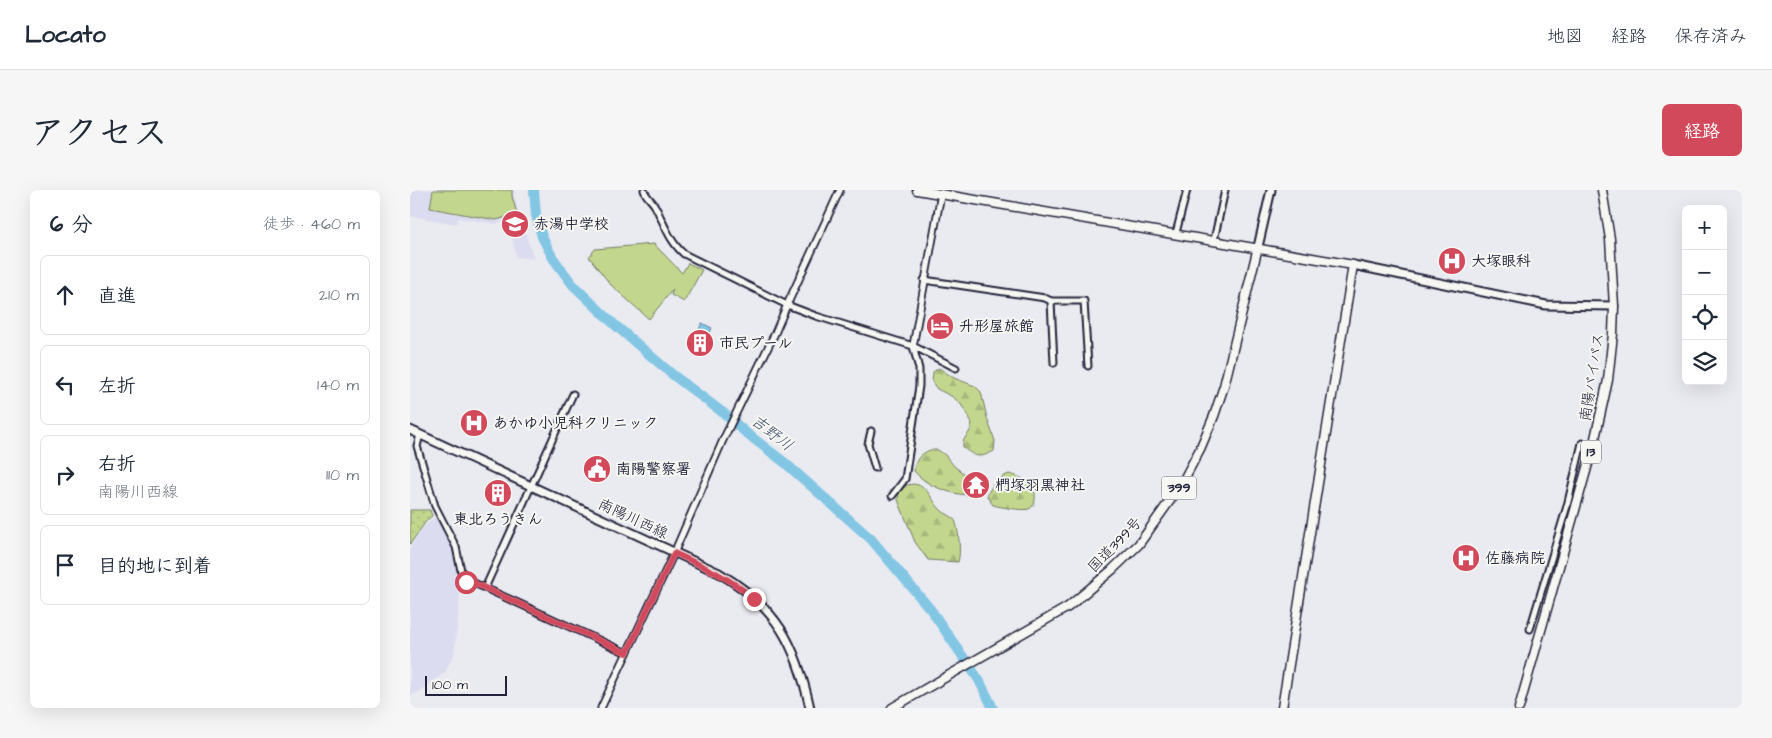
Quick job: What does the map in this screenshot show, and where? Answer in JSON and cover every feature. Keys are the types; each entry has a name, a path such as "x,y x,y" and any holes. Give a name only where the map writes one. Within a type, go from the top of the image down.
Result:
{"highway":[{"path":"917,190 941,192 1353,265 1282,708"},
{"name":"南陽バイパス","path":"1519,708 1594,444 1608,380 1614,306 1610,239 1602,190"},
{"name":"国道399号","path":"892,708 1068,607 1139,544 1181,485 1200,449 1224,386 1258,247"}],"main road":[{"path":"1258,247 1271,190"},
{"path":"1353,265 1546,305 1614,306"},
{"name":"南陽川西線","path":"410,430 674,553 730,580 743,589 768,611 792,647 804,682 810,708"}],"street":[{"path":"644,190 644,193 655,205 666,230 677,248 698,261 787,305 913,346 956,368"},
{"path":"601,708 674,553 723,440 776,333 840,190"},
{"path":"1176,234 1186,190"},
{"path":"1214,240 1225,190"},
{"path":"892,496 905,479 919,386 919,369 913,346 941,192"},
{"path":"924,280 1045,298 1051,301 1084,301 1088,366"},
{"path":"1051,301 1054,363"},
{"path":"484,588 573,394"},
{"path":"871,431 868,444 875,468"},
{"path":"420,434 417,446 435,506 456,547 463,580 627,653"},
{"path":"1530,629 1567,506 1582,443"}],"shaded area":[{"name":"赤湯中学校","path":"410,190 515,190 514,196 534,259 516,257 511,230 507,220 496,224 458,218 457,224 410,216"},
{"path":"435,517 450,536 461,584 454,654 445,672 419,692 410,696 410,549 425,525"}],"green space":[{"path":"433,190 512,190 517,214 496,220 430,208"},
{"path":"654,244 682,273 688,263 702,270 684,302 671,295 673,289 649,319 611,285 589,257 595,249"},
{"path":"939,368 954,378 975,386 981,392 995,441 994,451 978,456 963,448 963,441 970,431 972,423 960,403 937,389 932,382 933,372"},
{"path":"930,450 938,450 966,475 971,484 968,495 954,493 932,485 914,471 919,458 923,453"},
{"path":"1009,474 1023,479 1031,485 1035,493 1035,500 1034,505 1029,509 1006,508 993,505 987,496 995,482"},
{"path":"914,484 924,488 938,507 955,521 959,543 958,562 928,560 915,542 898,500 899,492 907,485"},
{"path":"410,510 430,510 432,516 410,544"}],"water":[{"path":"702,323 712,328 703,347 693,342"}],"waterway":[{"name":"吉野川","path":"534,190 536,215 542,237 553,258 573,285 615,325 673,375 784,462 871,539 931,610 979,680 993,708"}],"place":[{"name":"赤湯中学校","path":"515,224"},
{"name":"大塚眼科","path":"1452,261"},
{"name":"升形屋旅館","path":"940,326"},
{"name":"市民プール","path":"700,343"},
{"name":"あかゆ小児科クリニック","path":"474,423"},
{"name":"南陽警察署","path":"597,469"},
{"name":"椚塚羽黒神社","path":"976,485"},
{"name":"東北ろうきん","path":"498,493"},
{"name":"佐藤病院","path":"1466,558"}],"route":[{"path":"466,582 474,583 627,653 674,553 718,573 743,589 754,599"}]}
